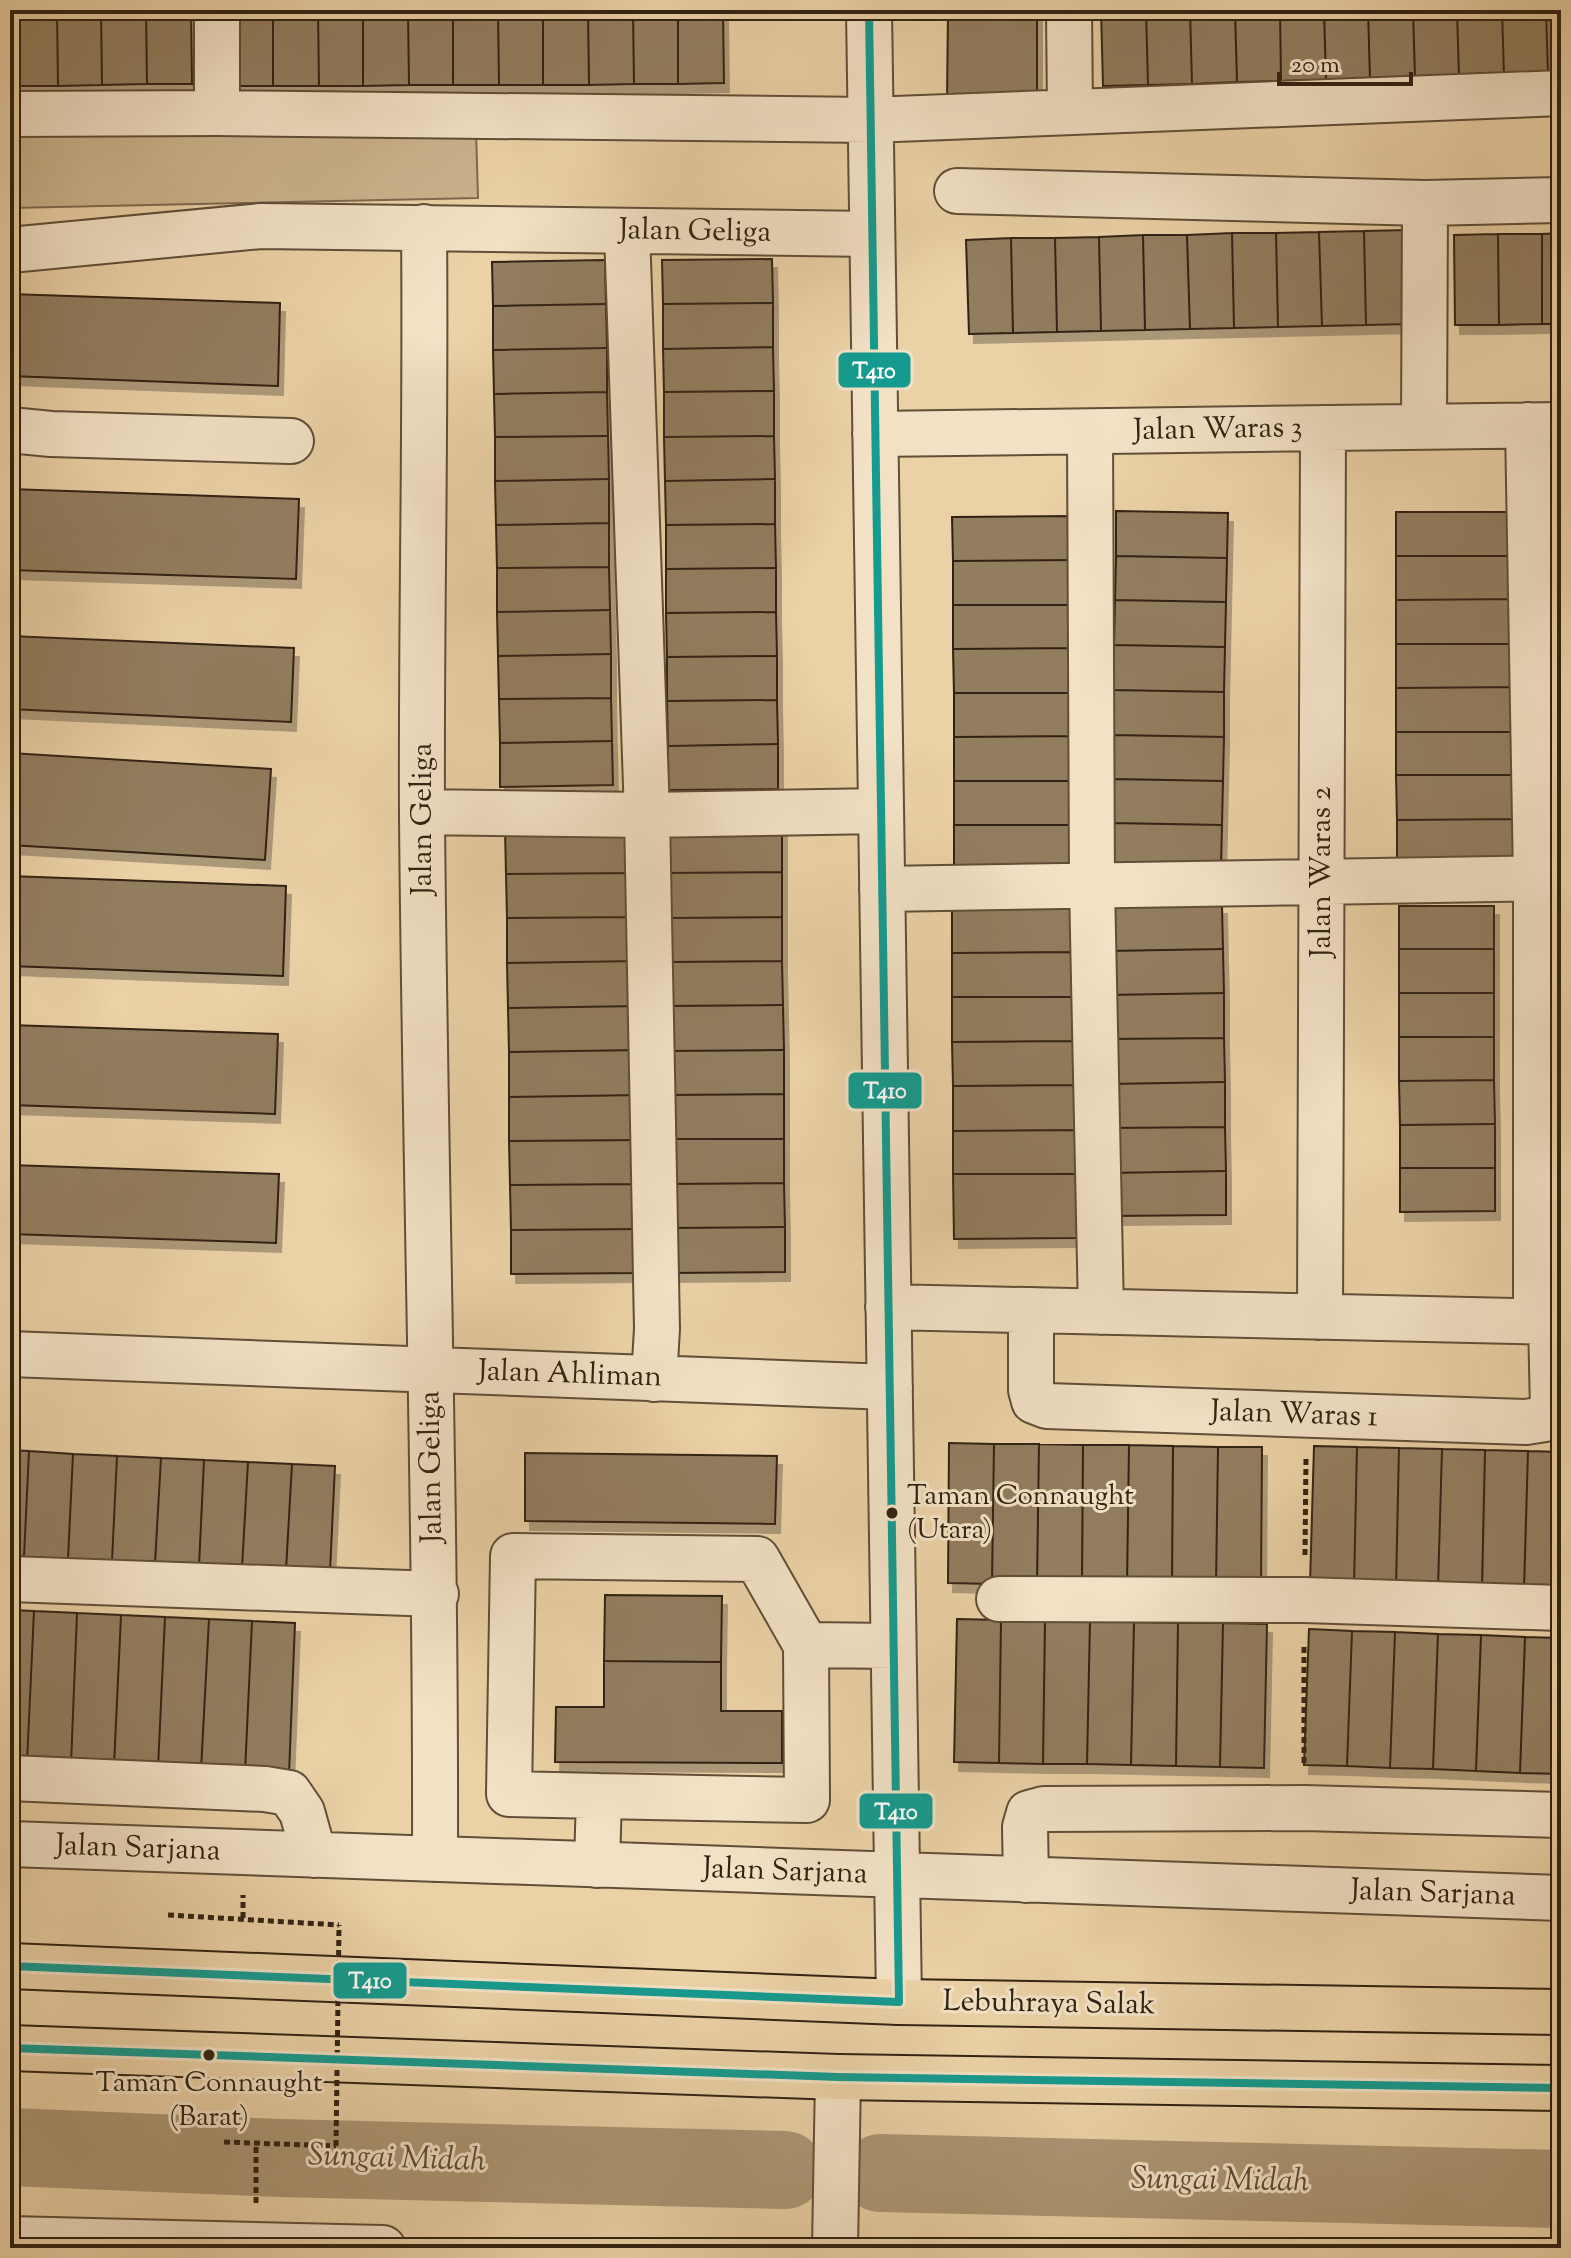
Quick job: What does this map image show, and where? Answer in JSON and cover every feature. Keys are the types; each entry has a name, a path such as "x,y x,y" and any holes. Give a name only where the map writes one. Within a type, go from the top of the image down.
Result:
{"highway":[{"name":"Lebuhraya Salak","path":"10,1966 899,2002 1561,2012"},
{"path":"10,2048 838,2077 1561,2088"}],"street":[{"path":"217,10 217,113"},
{"path":"869,10 899,2002"},
{"path":"1069,10 1070,111"},
{"path":"10,114 217,113 870,120 1561,93"},
{"path":"957,191 1425,203 1561,200"},
{"path":"1424,427 1425,203"},
{"path":"10,250 261,226 424,227"},
{"name":"Jalan Geliga","path":"435,1859 436,1594 422,812 424,227 872,234"},
{"path":"627,231 647,815 657,1329 654,1379"},
{"path":"888,1307 1549,1321 1545,425"},
{"name":"Jalan Waras 3","path":"875,434 1545,425"},
{"name":"Jalan Waras 2","path":"1320,1317 1323,428"},
{"path":"10,430 291,441"},
{"path":"1090,432 1092,886 1101,1312"},
{"path":"422,812 647,815 881,811"},
{"path":"882,889 1548,879"},
{"name":"Jalan Waras 1","path":"1031,1310 1031,1390 1034,1401 1047,1406 1526,1422 1545,1419 1553,1410 1549,1321"},
{"name":"Jalan Ahliman","path":"10,1354 890,1387"},
{"path":"513,1556 757,1559 806,1645 807,1800 509,1794 513,1556"},
{"path":"10,1579 436,1594"},
{"path":"999,1599 1304,1600 1561,1608"},
{"path":"806,1645 893,1646"},
{"path":"10,1778 265,1789 289,1793 302,1812 314,1855"},
{"path":"597,1865 599,1796"},
{"path":"1026,1880 1025,1827 1029,1813 1044,1809 1304,1808 1561,1815"},
{"name":"Jalan Sarjana","path":"10,1844 1561,1898"},
{"path":"835,2248 838,2077"},
{"path":"10,2239 383,2248"}],"path":[{"path":"168,1915 339,1925 336,2146 224,2142"},
{"path":"256,2144 256,2197"}],"shaded area":[{"path":"476,131 478,198 10,208 10,134"}],"building":[{"path":"12,10 13,86 10,86"},
{"path":"12,10 57,10 58,86 13,86"},
{"path":"57,10 101,10 102,85 58,86"},
{"path":"101,10 146,10 147,84 102,85"},
{"path":"146,10 191,10 192,84 147,84"},
{"path":"228,10 273,10 273,86 229,86"},
{"path":"273,10 318,10 319,86 273,86"},
{"path":"318,10 363,10 363,86 319,86"},
{"path":"363,10 408,10 409,85 363,86"},
{"path":"408,10 453,10 453,85 409,85"},
{"path":"453,10 498,10 499,85 453,85"},
{"path":"498,10 543,10 543,85 499,85"},
{"path":"543,10 588,10 589,85 543,85"},
{"path":"588,10 633,10 634,84 589,85"},
{"path":"633,10 678,10 678,84 634,84"},
{"path":"678,10 723,10 724,83 678,84"},
{"path":"948,10 1037,10 1037,103 947,102"},
{"path":"1101,10 1146,10 1148,85 1103,86"},
{"path":"1146,10 1190,10 1192,84 1148,85"},
{"path":"1190,10 1235,10 1237,82 1192,84"},
{"path":"1235,10 1280,10 1281,81 1237,82"},
{"path":"1280,10 1324,10 1326,80 1281,81"},
{"path":"1324,10 1368,10 1370,79 1326,80"},
{"path":"1368,10 1413,10 1415,78 1370,79"},
{"path":"1413,10 1457,10 1459,77 1415,78"},
{"path":"1457,10 1502,10 1504,76 1459,77"},
{"path":"1502,10 1546,10 1548,74 1504,76"},
{"path":"1546,10 1561,10 1561,74 1548,74"},
{"path":"1408,230 1410,324 1366,325 1364,231"},
{"path":"1364,231 1366,325 1322,326 1319,232"},
{"path":"1319,232 1322,326 1278,327 1276,233"},
{"path":"1232,233 1276,233 1278,327 1234,328"},
{"path":"1232,233 1234,328 1190,329 1187,235"},
{"path":"1561,233 1561,324 1542,324 1542,234"},
{"path":"1498,234 1499,325 1455,325 1454,235"},
{"path":"1498,234 1542,234 1542,324 1499,325"},
{"path":"1143,235 1187,235 1190,329 1145,330"},
{"path":"1143,235 1145,330 1101,331 1099,237"},
{"path":"1099,237 1101,331 1057,332 1055,238"},
{"path":"1011,238 1013,333 969,334 966,240"},
{"path":"1011,238 1055,238 1057,332 1013,333"},
{"path":"772,259 773,303 663,304 662,260"},
{"path":"605,260 606,304 493,306 492,262"},
{"path":"10,294 280,303 278,386 10,376"},
{"path":"773,303 773,347 663,349 663,304"},
{"path":"606,304 607,348 493,350 493,306"},
{"path":"773,347 774,391 664,392 663,349"},
{"path":"607,348 607,392 494,394 493,350"},
{"path":"774,391 774,436 664,437 664,392"},
{"path":"607,392 608,436 495,437 494,394"},
{"path":"608,436 609,479 495,481 495,437"},
{"path":"774,436 775,479 665,481 664,437"},
{"path":"609,479 609,523 496,525 495,481"},
{"path":"775,479 775,524 666,525 665,481"},
{"path":"10,489 299,499 296,579 10,570"},
{"path":"1116,511 1228,513 1227,558 1116,556"},
{"path":"1544,511 1561,511 1561,555 1544,555"},
{"path":"1396,512 1520,512 1520,556 1396,556"},
{"path":"1077,516 1078,560 953,561 952,517"},
{"path":"609,523 609,567 497,568 496,525"},
{"path":"775,524 776,568 666,569 666,525"},
{"path":"1544,555 1561,555 1561,598 1545,598"},
{"path":"1116,556 1227,558 1226,602 1115,600"},
{"path":"1396,556 1520,556 1520,599 1396,600"},
{"path":"1078,560 1077,605 953,605 953,561"},
{"path":"609,567 610,610 497,612 497,568"},
{"path":"776,568 776,612 666,613 666,569"},
{"path":"1545,598 1561,598 1561,642 1545,642"},
{"path":"1520,599 1520,644 1396,644 1396,600"},
{"path":"1115,600 1226,602 1225,647 1114,645"},
{"path":"953,605 1077,605 1077,648 953,649"},
{"path":"610,610 611,654 498,656 497,612"},
{"path":"776,612 777,656 667,657 666,613"},
{"path":"10,636 294,648 291,722 10,709"},
{"path":"1545,642 1561,642 1561,686 1545,686"},
{"path":"1396,644 1520,644 1520,687 1396,688"},
{"path":"1114,645 1225,647 1224,692 1113,690"},
{"path":"1077,648 1078,693 954,693 953,649"},
{"path":"611,654 611,698 499,699 498,656"},
{"path":"777,656 777,700 667,701 667,657"},
{"path":"1545,686 1561,686 1561,730 1546,730"},
{"path":"1520,687 1521,732 1396,732 1396,688"},
{"path":"1113,690 1224,692 1224,737 1113,735"},
{"path":"954,693 1078,693 1078,736 954,737"},
{"path":"611,698 612,741 500,743 499,699"},
{"path":"777,700 778,744 668,746 667,701"},
{"path":"1546,730 1561,730 1561,774 1546,774"},
{"path":"1396,732 1521,732 1521,775 1396,775"},
{"path":"1113,735 1224,737 1223,781 1112,779"},
{"path":"1078,736 1078,781 954,781 954,737"},
{"path":"612,741 613,785 500,787 500,743"},
{"path":"778,744 778,789 668,790 668,746"},
{"path":"10,753 271,769 265,860 10,845"},
{"path":"1546,774 1561,774 1561,818 1545,818"},
{"path":"1396,775 1521,775 1521,819 1397,820"},
{"path":"1112,779 1223,781 1222,825 1111,823"},
{"path":"954,781 1078,781 1079,825 954,825"},
{"path":"1545,818 1561,818 1561,861 1546,862"},
{"path":"1521,819 1521,863 1397,863 1397,820"},
{"path":"1111,823 1222,825 1221,870 1110,869"},
{"path":"954,825 1079,825 1079,869 954,869"},
{"path":"638,828 639,873 506,874 505,830"},
{"path":"782,828 782,872 664,873 664,829"},
{"path":"782,872 782,917 665,918 664,873"},
{"path":"639,873 639,917 507,918 506,874"},
{"path":"10,876 286,886 283,976 10,966"},
{"path":"1222,905 1223,949 1107,951 1106,906"},
{"path":"1399,906 1494,906 1494,949 1399,949"},
{"path":"1556,906 1561,906 1561,949 1555,949"},
{"path":"1075,908 1075,952 952,953 952,909"},
{"path":"639,917 640,961 507,963 507,918"},
{"path":"782,917 782,961 665,962 665,918"},
{"path":"1223,949 1224,993 1107,995 1107,951"},
{"path":"1399,949 1494,949 1494,993 1399,993"},
{"path":"1555,949 1561,949 1561,992 1554,992"},
{"path":"1075,952 1076,997 952,997 952,953"},
{"path":"640,961 640,1006 508,1008 507,963"},
{"path":"782,961 783,1005 665,1006 665,962"},
{"path":"1554,992 1561,992 1561,1035 1553,1035"},
{"path":"1224,993 1224,1038 1107,1039 1107,995"},
{"path":"1399,993 1494,993 1494,1037 1399,1037"},
{"path":"952,997 1076,997 1076,1041 952,1042"},
{"path":"783,1005 784,1050 665,1051 665,1006"},
{"path":"640,1006 641,1050 509,1052 508,1008"},
{"path":"10,1025 278,1034 275,1114 10,1105"},
{"path":"1553,1035 1561,1035 1561,1078 1553,1078"},
{"path":"1399,1037 1494,1037 1494,1080 1399,1081"},
{"path":"1224,1038 1225,1082 1108,1084 1107,1039"},
{"path":"1076,1041 1076,1085 953,1086 952,1042"},
{"path":"641,1050 642,1095 509,1097 509,1052"},
{"path":"784,1050 784,1094 666,1095 665,1051"},
{"path":"1553,1078 1561,1078 1561,1121 1552,1121"},
{"path":"1494,1080 1495,1124 1400,1125 1399,1081"},
{"path":"1225,1082 1225,1127 1109,1128 1108,1084"},
{"path":"1076,1085 1076,1130 953,1131 953,1086"},
{"path":"784,1094 784,1139 666,1139 666,1095"},
{"path":"642,1095 643,1140 509,1141 509,1097"},
{"path":"1552,1121 1561,1121 1561,1164 1551,1164"},
{"path":"1495,1124 1495,1168 1400,1168 1400,1125"},
{"path":"1225,1127 1226,1171 1109,1173 1109,1128"},
{"path":"1076,1130 1076,1174 953,1174 953,1131"},
{"path":"666,1139 784,1139 784,1183 667,1184"},
{"path":"643,1140 642,1184 510,1185 509,1141"},
{"path":"1551,1164 1561,1164 1561,1207 1550,1207"},
{"path":"10,1165 279,1174 276,1243 10,1234"},
{"path":"1400,1168 1495,1168 1495,1211 1400,1212"},
{"path":"1226,1171 1226,1215 1110,1216 1109,1173"},
{"path":"953,1174 1076,1174 1077,1238 954,1239"},
{"path":"784,1183 785,1227 667,1228 667,1184"},
{"path":"642,1184 643,1229 511,1230 510,1185"},
{"path":"785,1227 785,1272 667,1273 667,1228"},
{"path":"643,1229 644,1273 511,1274 511,1230"},
{"path":"949,1443 994,1444 992,1584 948,1583"},
{"path":"994,1444 1039,1444 1037,1585 992,1584"},
{"path":"1039,1444 1083,1445 1082,1585 1037,1585"},
{"path":"1083,1445 1129,1445 1127,1585 1082,1585"},
{"path":"1129,1445 1173,1446 1172,1585 1127,1585"},
{"path":"1173,1446 1218,1447 1216,1586 1172,1585"},
{"path":"1314,1446 1357,1447 1354,1586 1310,1584"},
{"path":"1218,1447 1262,1447 1261,1587 1216,1586"},
{"path":"1357,1447 1399,1448 1396,1587 1354,1586"},
{"path":"1399,1448 1442,1449 1438,1588 1396,1587"},
{"path":"1442,1449 1485,1450 1482,1589 1438,1588"},
{"path":"10,1450 29,1451 24,1557 10,1556"},
{"path":"1485,1450 1528,1451 1524,1589 1482,1589"},
{"path":"29,1451 73,1454 68,1559 24,1557"},
{"path":"1528,1451 1561,1452 1561,1591 1524,1589"},
{"path":"525,1453 777,1456 775,1524 525,1521"},
{"path":"73,1454 117,1456 112,1561 68,1559"},
{"path":"117,1456 161,1458 155,1563 112,1561"},
{"path":"161,1458 204,1460 199,1566 155,1563"},
{"path":"204,1460 248,1462 242,1568 199,1566"},
{"path":"248,1462 292,1464 286,1570 242,1568"},
{"path":"292,1464 335,1466 330,1572 286,1570"},
{"path":"605,1595 722,1596 721,1662 604,1661"},
{"path":"10,1610 34,1611 27,1762 10,1761"},
{"path":"34,1611 77,1613 71,1764 27,1762"},
{"path":"77,1613 121,1615 114,1766 71,1764"},
{"path":"121,1615 165,1617 158,1768 114,1766"},
{"path":"165,1617 209,1619 201,1770 158,1768"},
{"path":"209,1619 252,1621 245,1772 201,1770"},
{"path":"957,1619 1001,1620 999,1763 954,1762"},
{"path":"1001,1620 1045,1620 1043,1764 999,1763"},
{"path":"1045,1620 1090,1621 1087,1764 1043,1764"},
{"path":"252,1621 295,1623 289,1774 245,1772"},
{"path":"1090,1621 1134,1622 1131,1765 1087,1764"},
{"path":"1134,1622 1178,1623 1176,1766 1131,1765"},
{"path":"1178,1623 1223,1623 1220,1767 1176,1766"},
{"path":"1223,1623 1267,1624 1264,1768 1220,1767"},
{"path":"1309,1629 1352,1631 1347,1766 1304,1765"},
{"path":"1352,1631 1395,1632 1390,1768 1347,1766"},
{"path":"1395,1632 1438,1634 1433,1769 1390,1768"},
{"path":"1438,1634 1481,1635 1476,1771 1433,1769"},
{"path":"1481,1635 1525,1637 1520,1773 1476,1771"},
{"path":"1525,1637 1561,1638 1561,1774 1520,1773"},
{"path":"604,1661 721,1662 721,1711 782,1711 782,1763 555,1762 556,1707 604,1707"}],"waterway":[{"name":"Sungai Midah","path":"10,2147 280,2158 785,2170"},
{"name":"Sungai Midah","path":"880,2173 1561,2189"}],"transit line":[{"name":"T410","path":"10,1966 899,2002 869,10"},
{"name":"T410","path":"10,2048 838,2077 1561,2088"}],"place":[{"name":"Taman Connaught (Utara)","path":"892,1513"},
{"name":"Taman Connaught (Barat)","path":"209,2055"}]}
